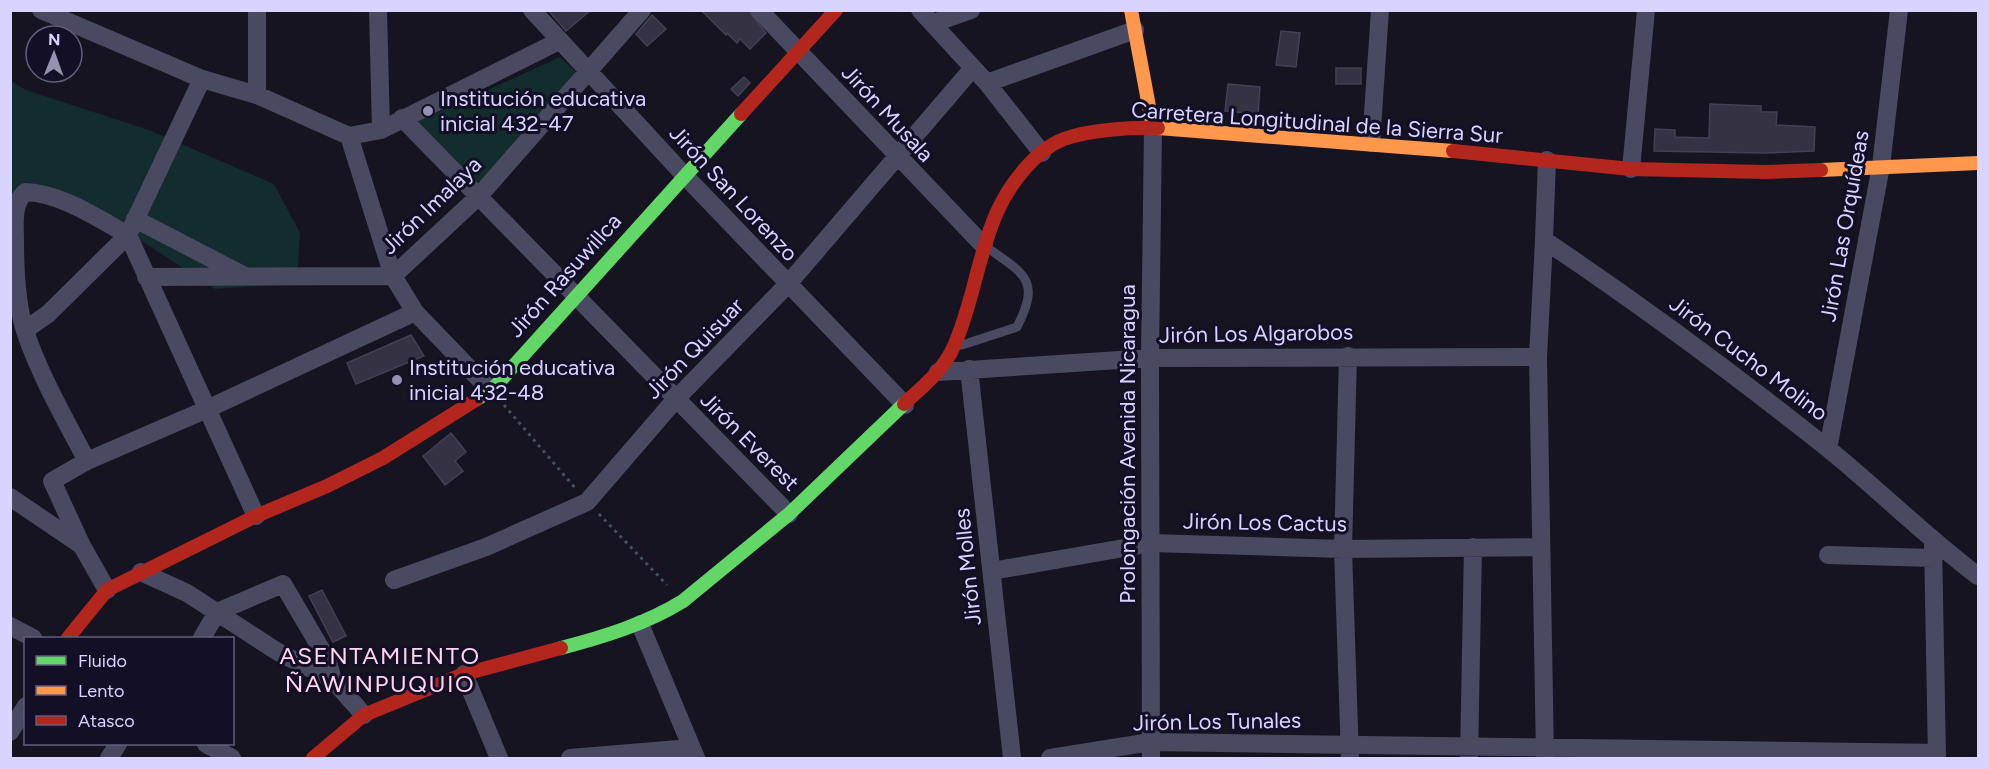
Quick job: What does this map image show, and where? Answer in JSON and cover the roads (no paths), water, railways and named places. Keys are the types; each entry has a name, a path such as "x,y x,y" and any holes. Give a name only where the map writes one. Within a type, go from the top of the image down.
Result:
{"main road":[{"name":"Jirón Rasuwillca","path":"70,637 107,590 256,516 327,486 383,458 434,429 491,391 836,10"},
{"path":"1131,10 1153,129"},
{"name":"Carretera Longitudinal de la Sierra Sur","path":"313,759 364,715 464,674 597,639 640,624 683,601 789,514 938,372 954,347 984,246 997,212 1014,182 1042,153 1063,139 1105,131 1153,129 1371,143 1631,169 1766,172 1978,162"}],"street":[{"path":"41,10 202,79 257,95 349,136 381,130 559,41"},
{"path":"257,10 257,95"},
{"path":"378,10 381,130"},
{"name":"Jirón San Lorenzo","path":"532,10 686,177 905,405"},
{"name":"Jirón Imalaya","path":"146,277 393,276 479,196 642,10"},
{"name":"Jirón Musala","path":"759,10 984,246"},
{"path":"920,10 987,83 1042,153"},
{"path":"934,23 971,10"},
{"path":"1371,143 1380,10"},
{"path":"1631,169 1646,10"},
{"name":"Jirón Las Orquídeas","path":"1828,449 1881,166 1899,10"},
{"path":"987,83 1135,30"},
{"name":"Jirón Quisuar","path":"394,580 486,547 587,502 675,400 788,284 972,69"},
{"path":"25,330 48,314 132,227 202,79"},
{"name":"Jirón Everest","path":"402,118 675,400 789,514"},
{"name":"Prolongación Avenida Nicaragua","path":"1151,750 1150,358 1153,129"},
{"path":"349,136 393,276 415,312 491,391"},
{"path":"1545,752 1539,547 1542,482 1538,357 1547,160"},
{"path":"87,461 50,389 25,330 16,284 15,217 18,200 25,192 42,193 86,212 132,227 247,277"},
{"path":"132,227 146,277 256,516"},
{"name":"Jirón Cucho Molino","path":"1544,240 1637,303 1828,449 1933,550 1978,576"},
{"path":"107,590 82,546 52,481 87,461 206,410 415,312"},
{"path":"1348,356 1343,549 1350,752"},
{"name":"Jirón Los Algarobos","path":"938,372 1150,358 1538,357"},
{"name":"Jirón Molles","path":"969,369 1012,759"},
{"path":"10,497 82,546"},
{"name":"Jirón Los Cactus","path":"992,571 1152,543 1343,549 1539,547"},
{"path":"1470,752 1473,547"},
{"path":"1828,555 1933,550 1937,756"},
{"path":"141,572 187,593 278,652 333,680 364,715"},
{"path":"203,637 217,612 283,584 327,659 333,680"},
{"path":"570,759 694,753 640,624"},
{"path":"10,626 29,637"},
{"path":"464,674 499,759"},
{"path":"10,732 24,709"},
{"path":"109,759 117,745"},
{"path":"208,745 232,759"},
{"name":"Jirón Los Tunales","path":"1050,759 1151,750 1937,756"}],"lane":[{"path":"954,347 1017,327 1027,307 1028,283 1020,270 984,246"}],"place":[{"name":"Institución educativa inicial 432-47","path":"428,111"},
{"name":"Institución educativa inicial 432-48","path":"397,380"}],"district":[{"name":"ASENTAMIENTO ÑAWINPUQUIO","path":"380,670"}]}
